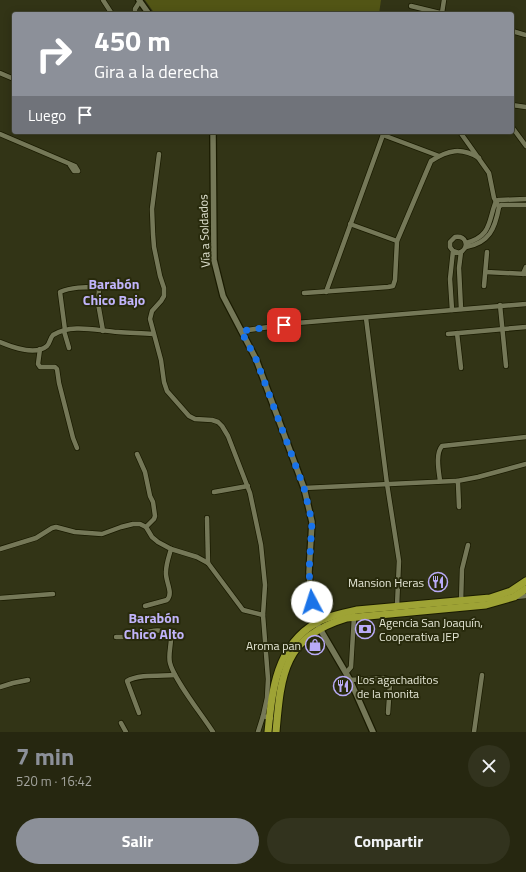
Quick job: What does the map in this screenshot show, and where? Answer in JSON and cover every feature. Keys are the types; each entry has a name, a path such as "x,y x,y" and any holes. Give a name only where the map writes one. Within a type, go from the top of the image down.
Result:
{"main road":[{"path":"268,732 275,681 285,654 300,635 335,615 357,610 461,602 490,598 511,591 526,581"},
{"path":"318,626 354,617 470,608 514,597 526,589"},
{"path":"270,718 276,732"}],"street":[{"path":"103,0 111,12"},
{"path":"443,12 444,0"},
{"path":"135,12 139,1 147,12"},
{"path":"411,6 424,12"},
{"path":"514,31 526,34"},
{"path":"0,73 12,78"},
{"path":"514,105 526,108"},
{"path":"514,130 526,146"},
{"path":"0,134 70,164"},
{"name":"Vía a Soldados","path":"213,134 214,260 223,296 256,359 304,488 312,522 309,572 311,599 318,626 350,680 373,732"},
{"path":"326,292 383,134 439,156"},
{"path":"461,134 489,174 493,194 499,207 495,224 485,240 478,244 466,245"},
{"path":"304,293 393,286 395,280 397,241 431,162 439,156 450,152 466,151 479,158"},
{"path":"159,154 152,209 154,247 164,288 164,296 150,315 153,334 159,353 167,391 189,416 195,419 212,420 218,422 222,426 228,436 252,500 261,544 265,585 263,615 268,679 267,698 270,718 258,732"},
{"path":"496,201 526,199"},
{"path":"461,309 459,268 462,252 466,245 486,232 496,201"},
{"path":"499,207 508,205 526,205"},
{"path":"350,224 397,241"},
{"path":"452,310 450,279 453,251 450,244 453,238 458,236 462,237 466,245"},
{"path":"453,251 457,253 462,252"},
{"path":"484,286 487,252"},
{"path":"486,272 524,274 526,267"},
{"path":"69,348 64,330 60,292 78,288 97,287 99,290 98,303 103,331"},
{"path":"241,331 297,323 526,304"},
{"path":"500,305 506,366"},
{"path":"366,318 387,484 399,560 397,606"},
{"path":"448,334 526,327"},
{"path":"0,342 18,349 40,350 47,346 53,335 64,330 76,329 153,334"},
{"path":"457,333 461,368"},
{"path":"40,350 38,364 40,367 55,367 57,369 58,383 77,448"},
{"path":"440,481 439,454 442,446 526,437"},
{"path":"137,454 145,472 150,496 154,502 155,516 146,527"},
{"path":"304,488 457,481 526,464"},
{"path":"457,481 459,507"},
{"path":"214,492 248,486"},
{"path":"207,518 208,563"},
{"path":"0,549 36,538 48,530 56,527 74,532 102,534 133,524 140,524 146,527 152,537 158,542 171,549 197,557 208,563 243,610 263,615"},
{"path":"461,602 462,569 468,545"},
{"path":"145,606 170,598 166,572 171,549"},
{"path":"0,598 53,594"},
{"path":"514,597 526,596"},
{"path":"346,673 351,667 354,617"},
{"path":"116,637 128,637 152,631 166,632 171,638 170,663 175,675 214,732"},
{"path":"138,713 127,680 132,678 175,675"},
{"path":"474,732 482,675"},
{"path":"350,680 383,678 388,680 390,684 388,713"},
{"path":"0,688 13,683 28,680"},
{"path":"121,723 126,732"}],"shaded area":[{"path":"145,0 381,0 379,12 154,12"}],"place":[{"name":"Mansion Heras","path":"438,582"},
{"name":"Agencia San Joaquín, Cooperativa JEP","path":"365,629"},
{"name":"Aroma pan","path":"315,645"},
{"name":"Los agachaditos de la monita","path":"343,686"}],"district":[{"name":"Barabón Chico Bajo","path":"114,292"},
{"name":"Barabón Chico Alto","path":"154,626"}],"route":[{"path":"284,325 241,331 256,359 304,488 310,510 312,522 309,572 312,602"}]}
